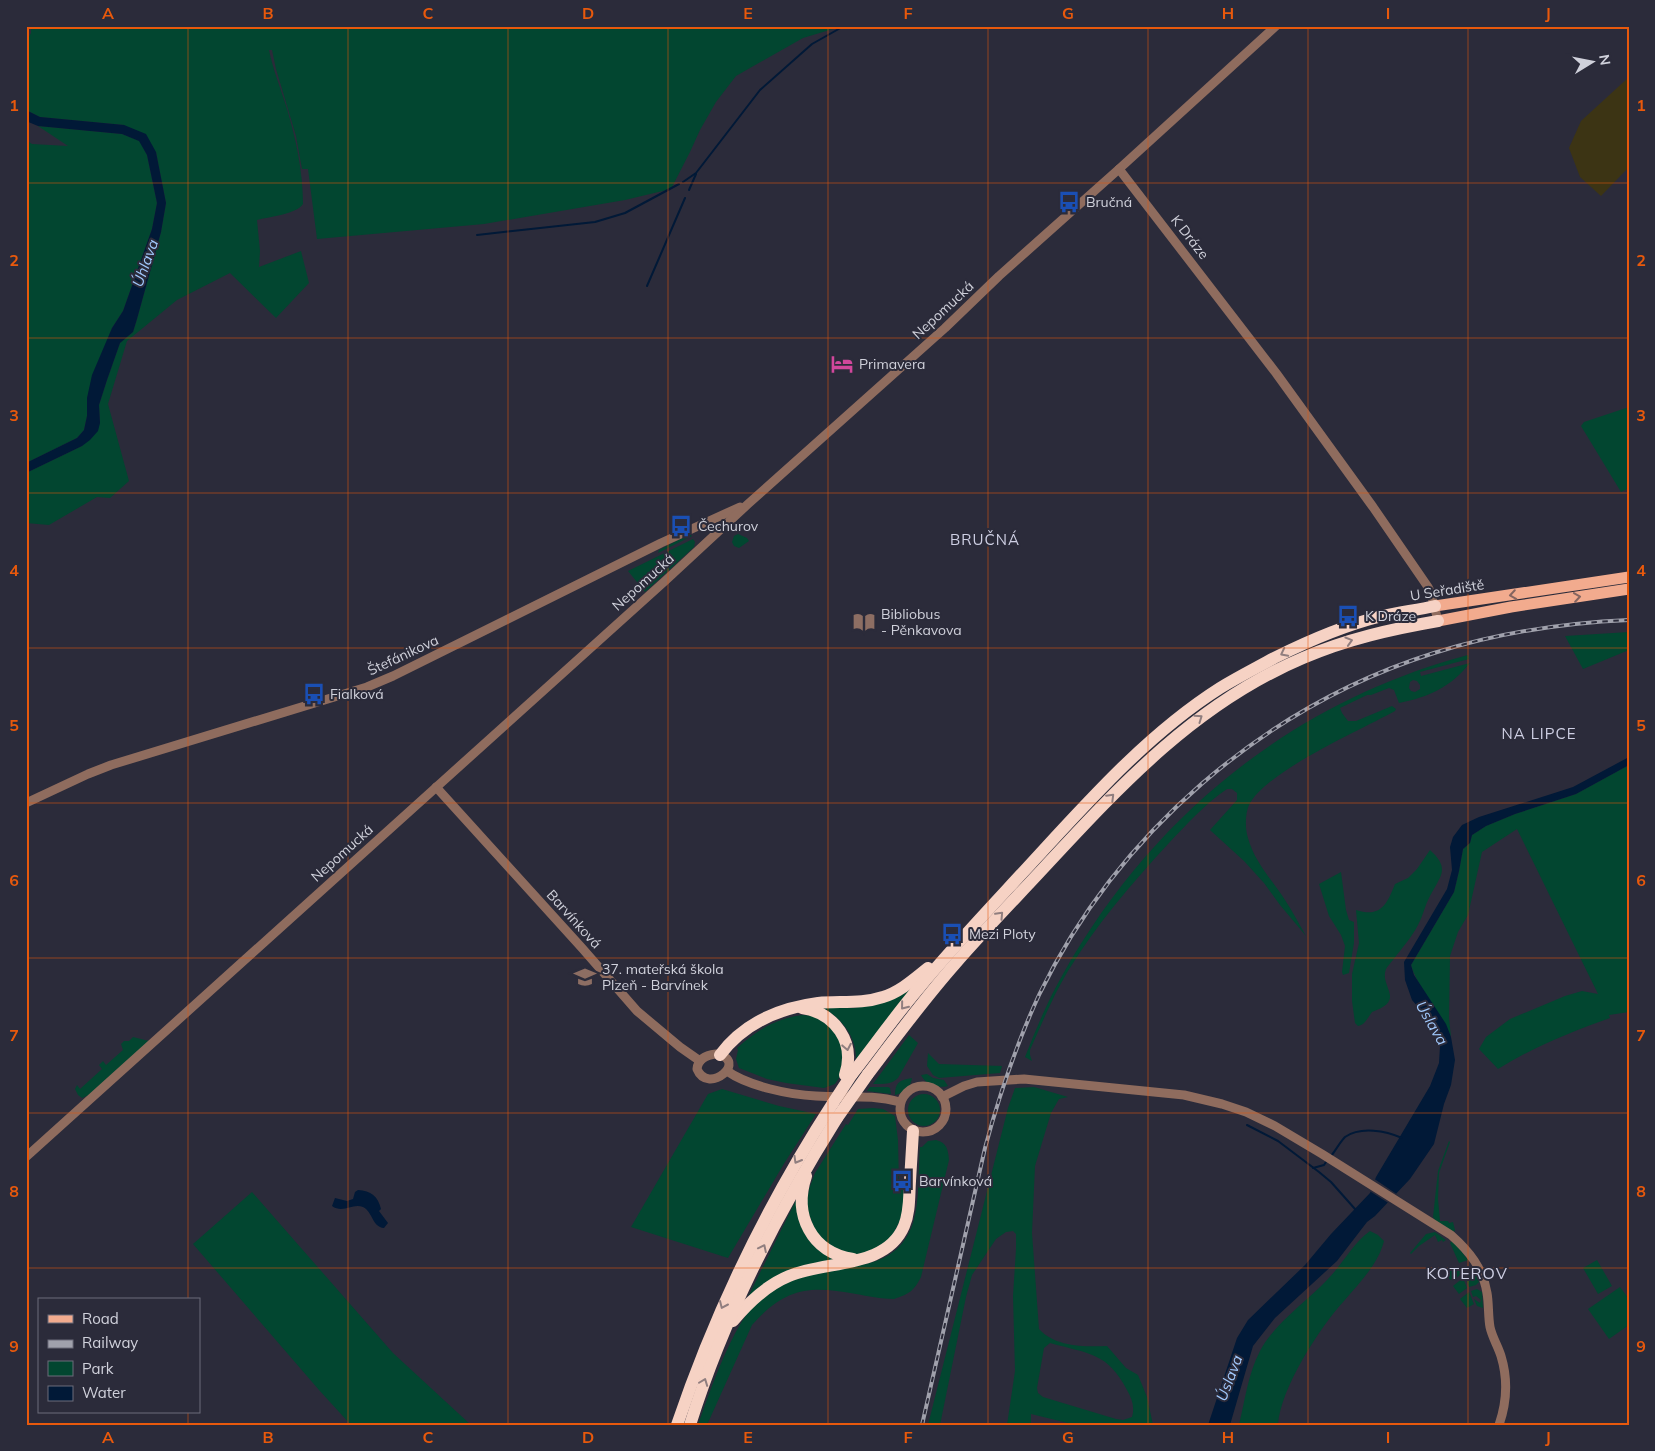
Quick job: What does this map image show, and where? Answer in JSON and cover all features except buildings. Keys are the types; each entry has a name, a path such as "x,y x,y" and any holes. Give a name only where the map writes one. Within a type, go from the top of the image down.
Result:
{"highway":[{"name":"U Seřadiště","path":"1157,744 1186,713 1219,689 1302,644 1381,616 1435,606"},
{"name":"U Seřadiště","path":"1157,744 1262,678 1303,658 1345,642 1384,631 1438,621"},
{"path":"677,1425 710,1337 738,1271 776,1197 849,1074 946,956 1092,798 1157,744"},
{"path":"690,1425 721,1340 766,1240 837,1118 904,1025 955,964 1157,744"},
{"path":"720,1055 742,1032 775,1013 818,1003 869,1000 883,997 896,992 946,956"},
{"path":"794,1008 819,1012 839,1027 845,1038 848,1050 849,1074"},
{"path":"721,1340 734,1320 750,1302 779,1280 808,1269 874,1256 896,1240 904,1226 909,1206 912,1131"},
{"path":"812,1158 802,1195 804,1216 808,1230 816,1240 831,1252 858,1260"}],"main road":[{"name":"U Seřadiště","path":"1435,606 1629,577"},
{"name":"U Seřadiště","path":"1438,621 1511,607 1629,589"}],"street":[{"name":"Nepomucká","path":"26,1157 945,328 999,276 1276,26"},
{"name":"K Dráze","path":"1119,169 1276,372 1373,507 1431,593 1438,621"},
{"name":"Štefánikova","path":"26,803 111,765 393,676 661,543 748,504"},
{"name":"Barvínková","path":"436,787 576,941 637,1012 700,1061 697,1065 697,1071 704,1077 716,1078 727,1071"},
{"path":"700,1061 710,1055 720,1055 729,1062 727,1071 737,1078 749,1083 798,1094 869,1096 900,1102"},
{"path":"942,1097 977,1082 1024,1079 1184,1096 1217,1102 1246,1112 1275,1126 1427,1220 1463,1246 1479,1269 1487,1294 1490,1327 1503,1364 1506,1390 1504,1408 1499,1425"},
{"path":"919,1086 932,1088 942,1097 946,1110 941,1124 936,1129 920,1133 912,1131 900,1116 900,1102 908,1092 919,1086"}],"green space":[{"path":"31,26 843,26 803,38 736,76 716,102 671,189 625,200 484,224 317,239 308,169 302,169 296,136 272,50 269,50 296,144 302,180 303,204 289,213 257,220 260,251 259,267 301,251 309,283 276,318 230,273 177,300 127,341 108,404 129,481 110,498 97,497 49,525 26,523 26,473 82,446 100,423 99,405 120,343 133,332 161,232 166,203 156,152 124,125 40,117 26,110 26,43 31,33"},
{"path":"38,126 122,134 140,141 147,155 157,203 152,229 123,311 112,328 87,398 87,416 84,430 77,438 26,463 26,140 32,144 68,146"},
{"path":"1629,407 1629,488 1621,492 1581,426 1584,422"},
{"path":"690,534 692,536 658,553 659,550"},
{"path":"738,534 749,541 739,548 734,546 732,542 734,536"},
{"path":"693,539 695,542 694,547 645,592 628,571"},
{"path":"1629,632 1629,650 1583,669 1565,636"},
{"path":"1468,655 1469,659 1420,672 1421,676 1470,663 1455,679 1430,694 1399,703 1394,690 1389,688 1367,695 1340,708 1348,721 1356,721 1392,706 1396,709 1294,765 1259,792 1249,805 1246,826 1254,855 1288,904 1306,936 1264,883 1244,861 1210,830 1237,800 1237,793 1232,789 1227,789 1204,808 1176,836 1115,905 1079,954 1057,990 1030,1050 1032,1061 1025,1057 1042,1015 1063,974 1099,917 1139,864 1184,816 1233,773 1286,735 1343,702 1404,676","holes":["1413,680 1417,681 1420,689 1415,692 1411,691 1409,688 1410,682"]},
{"path":"1629,765 1629,1012 1609,1015 1610,1018 1552,1040 1498,1069 1479,1049 1486,1037 1510,1019 1565,996 1582,991 1598,994 1517,829 1482,852 1468,915 1458,932 1450,956 1449,1018 1451,1037 1414,974 1411,965 1454,892 1463,849 1470,843 1472,835 1486,826 1515,814 1576,794"},
{"path":"1430,850 1440,862 1442,873 1440,878 1428,899 1416,929 1386,969 1386,982 1390,993 1388,1003 1372,1012 1358,1026 1355,1023 1352,1001 1352,974 1359,943 1356,910 1372,912 1382,908 1395,884 1408,878 1417,869"},
{"path":"1341,872 1346,910 1349,920 1354,922 1354,943 1349,973 1343,975 1345,946 1341,935 1329,916 1319,884"},
{"path":"914,988 856,1062 854,1045 848,1030 837,1018 823,1008 853,1008 877,1004"},
{"path":"802,1015 815,1016 828,1022 843,1041 843,1072 835,1084 824,1088 786,1083 767,1079 739,1068 736,1059 737,1048 767,1026 783,1019"},
{"path":"909,1035 918,1043 898,1078 890,1083 873,1084"},
{"path":"133,1037 149,1041 89,1095 82,1098 78,1095 75,1089 77,1085 80,1089 102,1069 99,1065 103,1061 106,1065 123,1050 121,1044"},
{"path":"928,1053 939,1064 1002,1066 1000,1073 939,1078 933,1075 927,1066"},
{"path":"927,1074 933,1078 944,1080 948,1086 940,1087 929,1083 921,1075"},
{"path":"912,1078 906,1089 895,1095 899,1082"},
{"path":"870,1087 888,1087 891,1094 867,1091"},
{"path":"1034,1087 1068,1097 1059,1099 1051,1113 1035,1166 1032,1233 1039,1329 1062,1343 1080,1346 1107,1346 1126,1368 1138,1375 1147,1397 1153,1425 1076,1425 1031,1414 1031,1425 1007,1425 1015,1371 1013,1296 1016,1234 1013,1231 1006,1232 996,1239 972,1275 940,1425 928,1425 1008,1108 1015,1088","holes":["1050,1343 1096,1356 1112,1368 1120,1378 1130,1397 1133,1406 1132,1417 1123,1420 1116,1419 1043,1397 1038,1393 1037,1388 1044,1348"]},
{"path":"722,1089 779,1106 816,1114 728,1258 631,1227 708,1094"},
{"path":"924,1094 930,1095 935,1099 939,1104 939,1116 935,1121 930,1125 924,1126 918,1125 913,1121 909,1116 908,1110 909,1104 913,1099 918,1095"},
{"path":"858,1109 883,1109 895,1116 898,1140 899,1184 903,1185 906,1197 904,1213 890,1240 864,1254 838,1252 817,1236 806,1206 809,1189 815,1173 846,1124 848,1125"},
{"path":"936,1140 943,1143 946,1147 949,1160 921,1277 916,1286 907,1294 894,1299 839,1291 811,1290 799,1292 776,1303 752,1325 707,1425 698,1425 715,1377 731,1342 748,1313 757,1302 778,1287 803,1276 818,1271 874,1262 886,1257 897,1249 906,1238 913,1223 918,1195 920,1147 928,1141"},
{"path":"1449,1141 1439,1173 1438,1199 1440,1221 1453,1222 1454,1232 1433,1217 1438,1171"},
{"path":"252,1192 393,1353 471,1425 351,1425 193,1244"},
{"path":"797,1198 805,1227 812,1242 826,1255 836,1260 745,1303"},
{"path":"1370,1231 1384,1241 1381,1250 1367,1273 1334,1312 1313,1342 1293,1377 1280,1410 1278,1425 1239,1425 1252,1369 1266,1341 1327,1280 1358,1242"},
{"path":"1435,1232 1446,1240 1438,1242 1435,1235 1410,1253 1426,1234"},
{"path":"1452,1241 1468,1260 1459,1263 1450,1243"},
{"path":"1597,1260 1612,1286 1598,1294 1583,1268"},
{"path":"1459,1268 1461,1274 1453,1281 1452,1279 1450,1280 1446,1272"},
{"path":"1476,1272 1479,1282 1469,1287 1465,1276"},
{"path":"1463,1278 1467,1288 1459,1294 1453,1286"},
{"path":"1620,1287 1629,1299 1629,1325 1609,1339 1588,1309"},
{"path":"1477,1289 1482,1292 1483,1308 1477,1306 1474,1299 1480,1303 1481,1300 1476,1296 1473,1297 1471,1291"},
{"path":"1469,1292 1474,1304 1467,1308 1460,1299"}],"sand":[{"path":"1629,77 1629,167 1601,196 1580,177 1569,148 1581,121"}],"water":[{"name":"Úhlava","path":"26,110 40,117 124,125 146,134 156,152 166,203 161,232 133,332 120,343 99,405 100,423 98,431 82,446 26,473 26,463 77,438 84,430 87,416 87,398 92,375 112,328 123,311 152,229 157,203 147,155 139,141 122,134 38,126 26,121"},
{"name":"Úslava","path":"1629,757 1629,765 1576,794 1515,814 1486,826 1472,835 1470,843 1463,849 1454,892 1411,965 1414,975 1446,1024 1451,1037 1455,1060 1451,1085 1434,1144 1410,1179 1367,1222 1337,1261 1275,1318 1253,1346 1230,1425 1208,1425 1237,1338 1248,1320 1305,1265 1370,1193 1376,1177 1430,1086 1439,1063 1440,1046 1437,1033 1412,1000 1405,980 1404,962 1447,889 1452,870 1450,847 1453,837 1462,825 1479,817 1573,787"},
{"path":"358,1190 370,1193 376,1198 381,1209 379,1211 388,1223 384,1228 377,1225 369,1212 363,1207 355,1206 340,1209 332,1206 335,1198 347,1201 353,1199 355,1192"}],"pier":[{"path":"1373,1178 1398,1195 1390,1204 1368,1190"}],"waterway":[{"path":"683,182 696,173 760,90 812,44 844,26"},
{"path":"689,190 696,174"},
{"path":"477,235 595,222 625,213 679,184"},
{"path":"647,286 685,198"},
{"path":"1247,1125 1278,1141 1319,1172 1331,1182 1355,1209"},
{"path":"1331,1156 1345,1137 1358,1132 1374,1131 1389,1133 1402,1138"},
{"path":"1313,1168 1324,1165 1326,1162"}],"railway":[{"path":"922,1425 985,1148 1015,1052 1039,995 1071,936 1110,881 1153,830 1202,784 1254,742 1311,707 1371,677 1434,653 1482,640 1554,626 1629,620"}],"place":[{"name":"Bručná","path":"1069,202"},
{"name":"Primavera","path":"842,364"},
{"name":"Čechurov","path":"681,526"},
{"name":"K Dráze","path":"1348,616"},
{"name":"Bibliobus - Pěnkavova","path":"864,622"},
{"name":"Fialková","path":"314,694"},
{"name":"Mezi Ploty","path":"952,934"},
{"name":"37. mateřská škola Plzeň - Barvínek","path":"585,977"},
{"name":"Barvínková","path":"902,1181"}],"district":[{"name":"BRUČNÁ","path":"985,539"},
{"name":"NA LIPCE","path":"1539,733"},
{"name":"KOTEROV","path":"1467,1273"}]}
